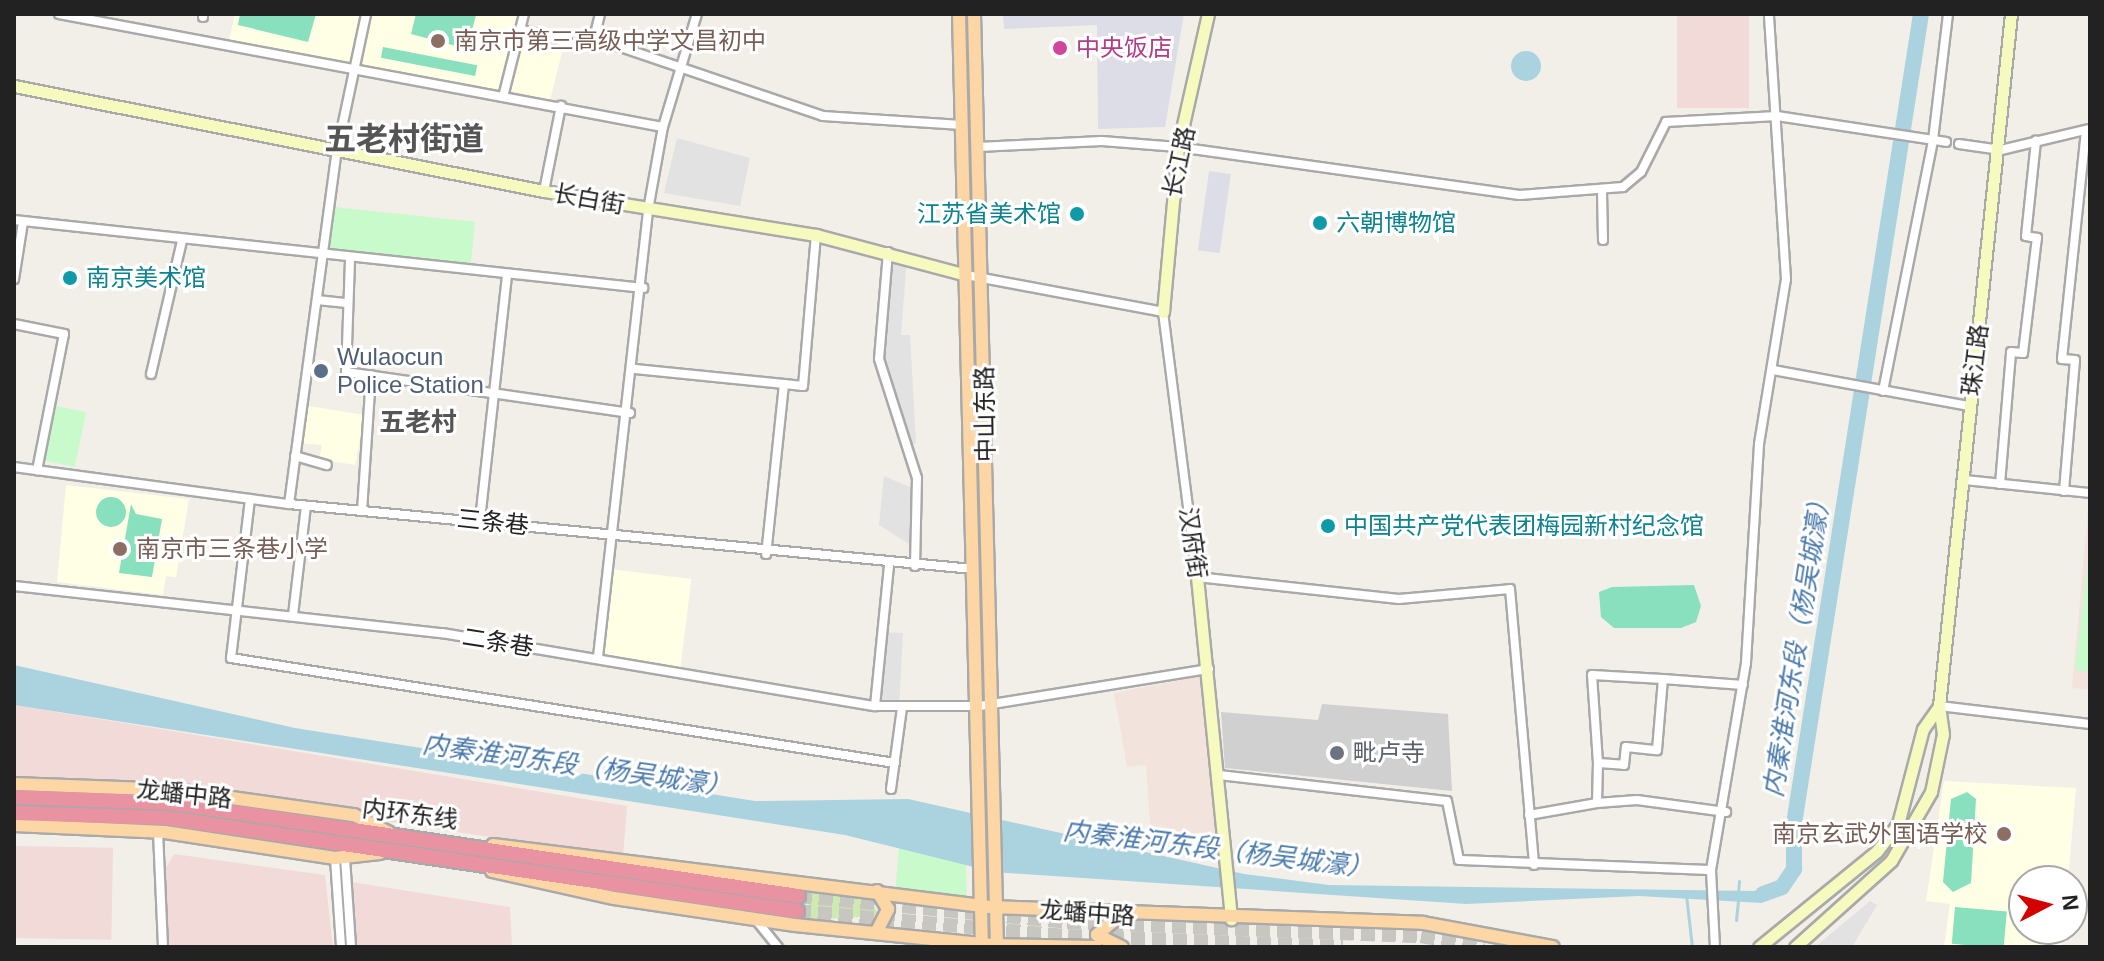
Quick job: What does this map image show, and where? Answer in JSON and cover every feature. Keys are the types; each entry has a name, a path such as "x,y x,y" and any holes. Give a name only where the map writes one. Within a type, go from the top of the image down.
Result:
{"highway":[{"name":"内环东线","path":"14,797 172,803 478,845 797,904 458,862 167,818 14,813"}],"main road":[{"name":"中山东路","path":"959,14 973,569 995,815 997,907"},
{"name":"中山东路","path":"974,14 981,277 981,906"},
{"name":"长江路","path":"1163,312 1178,147 1208,14"},
{"name":"珠江路","path":"1795,947 1860,895 1912,833 1931,792 1943,734 1939,706 1970,406 2001,150 2011,14"},
{"name":"长白街","path":"14,86 544,191 816,235 966,275"},
{"name":"汉府街","path":"1197,577 1211,668 1231,919"},
{"name":"珠江路","path":"1759,947 1877,851 1898,824 1923,729 1939,706"},
{"name":"龙蟠中路","path":"14,784 175,790 354,815 393,835"},
{"name":"龙蟠中路","path":"14,825 158,832 340,858 390,851"},
{"name":"龙蟠中路","path":"478,845 623,857 981,906 1124,917 1423,923 1553,947"},
{"name":"龙蟠中路","path":"458,862 614,898 756,919 982,946 1096,947"},
{"path":"876,933 888,909 877,891"},
{"path":"981,906 982,946"},
{"path":"997,907 997,946"},
{"path":"1122,947 1097,929 1124,917"}],"street":[{"path":"59,14 663,127"},
{"path":"289,504 337,151 366,14"},
{"path":"503,97 524,14"},
{"path":"600,14 594,38 823,116 962,125"},
{"path":"598,657 635,369 648,210 663,127 697,14"},
{"path":"1715,947 1709,884 1726,812 1743,685 1759,444 1786,279 1769,14"},
{"path":"1878,390 1933,140 1948,14"},
{"path":"520,29 573,44"},
{"path":"544,191 561,106"},
{"path":"978,147 1102,141 1178,147 1520,195 1602,192 1641,172 1666,122 1777,116 1946,142"},
{"path":"1959,144 2001,150 2088,130 2062,359 2075,360 2064,491"},
{"path":"2000,484 2011,352 2023,353 2037,238 2026,236 2036,141"},
{"path":"1602,192 1603,240"},
{"path":"14,279 18,221 322,257 643,288"},
{"path":"635,369 803,386 816,235"},
{"path":"151,374 182,241"},
{"path":"888,252 879,359 917,478 915,566"},
{"path":"350,260 346,372 630,413"},
{"path":"480,520 507,275"},
{"name":"长白街","path":"966,275 1163,312"},
{"path":"317,300 347,303"},
{"name":"汉府街","path":"1163,312 1197,577"},
{"path":"14,324 64,334 37,470"},
{"path":"1773,370 1970,406"},
{"path":"362,511 371,375"},
{"path":"766,554 784,384"},
{"path":"295,456 327,465"},
{"name":"三条巷","path":"14,467 306,506 480,520 889,566 973,569"},
{"path":"1964,480 2089,493"},
{"path":"250,499 231,658 895,763"},
{"path":"293,615 306,506"},
{"path":"875,706 889,566"},
{"path":"1197,577 1399,599 1510,589 1534,865"},
{"name":"二条巷","path":"14,586 293,615 598,657 875,706 902,708 983,706 1211,668"},
{"path":"1597,803 1598,763 1592,675 1743,685"},
{"path":"1598,763 1624,765 1626,747 1657,750 1663,679"},
{"path":"1939,706 2090,724"},
{"path":"891,789 902,708"},
{"path":"1219,775 1426,795 1447,801 1459,860 1711,870"},
{"path":"1529,815 1597,803 1637,800 1726,812"},
{"path":"158,832 163,947"},
{"path":"340,858 341,947"},
{"path":"340,858 351,947"},
{"path":"756,919 778,947"}],"shaded area":[{"name":"南京市第三高级中学文昌初中","path":"235,14 524,14 503,97 228,45"},
{"path":"1003,14 1184,14 1165,127 1098,129 1097,25 1004,29"},
{"path":"1677,14 1749,14 1749,108 1677,108"},
{"path":"522,39 563,49 550,101 509,90"},
{"path":"677,138 750,158 740,206 664,193"},
{"path":"1209,171 1231,174 1220,253 1198,250"},
{"path":"888,252 907,255 901,335 910,335 916,443 902,449 880,367"},
{"path":"302,405 365,415 355,465 319,459 322,445 297,443"},
{"path":"884,476 912,488 909,544 879,525"},
{"name":"南京市三条巷小学","path":"66,485 189,499 176,577 166,576 163,595 57,582"},
{"path":"2090,489 2090,690 2072,688"},
{"path":"610,569 691,579 681,667 599,657"},
{"path":"882,632 903,633 899,707 878,706"},
{"path":"1207,675 1218,853 1151,838 1146,765 1127,767 1114,693"},
{"name":"毗卢寺","path":"1322,704 1448,714 1452,791 1225,768 1221,712 1318,720"},
{"path":"14,705 627,806 623,857 175,790 14,783"},
{"name":"南京玄武外国语学校","path":"1944,781 2076,788 2069,865 2008,865 2008,945 2062,947 1944,947 1950,904 1926,901"},
{"path":"14,846 113,848 111,940 14,938"},
{"path":"174,854 325,875 333,947 168,947 165,869"},
{"path":"351,882 510,907 512,947 355,947"},
{"path":"1870,901 1877,905 1852,947 1815,947"}],"green space":[{"path":"240,14 316,14 308,42 238,25"},
{"path":"416,14 476,15 467,49 411,34"},
{"path":"383,47 477,65 475,76 381,58"},
{"path":"334,207 475,222 470,268 329,253"},
{"path":"52,405 86,412 75,467 40,460"},
{"path":"111,497 122,501 126,512 122,523 111,527 100,523 96,512 100,501"},
{"path":"131,504 136,514 162,519 152,577 119,573"},
{"path":"2090,544 2090,672 2075,670"},
{"path":"1694,585 1701,606 1696,622 1681,628 1614,628 1601,617 1599,592 1612,587"},
{"path":"1967,792 1976,799 1971,883 1953,892 1943,882 1951,799"},
{"path":"899,847 966,864 967,904 895,893"},
{"path":"811,886 870,897 879,916 807,920"},
{"path":"1955,907 2007,912 2004,947 1952,944"}],"water":[{"path":"1526,51 1532,52 1540,60 1540,72 1532,80 1526,81 1520,80 1512,72 1511,66 1512,60 1520,52"},
{"path":"14,665 295,728 755,801 908,799 1244,874 1329,885 1754,891 1784,884 1762,903 1639,896 1466,904 994,872 845,835 14,705"}],"waterway":[{"name":"内秦淮河东段（杨吴城濠）","path":"1763,894 1782,887 1794,869 1794,824 1921,14"},
{"path":"1738,893 1739,881"},
{"path":"1686,895 1692,947"},
{"path":"1736,920 1738,900"}],"tunnel":[{"path":"798,896 1067,922 1421,936 1484,947"},
{"path":"797,911 1068,936 1343,947"}],"place":[{"name":"南京市第三高级中学文昌初中","path":"438,41"},
{"name":"中央饭店","path":"1060,48"},
{"name":"江苏省美术馆","path":"1077,214"},
{"name":"六朝博物馆","path":"1320,223"},
{"name":"南京美术馆","path":"70,278"},
{"name":"Wulaocun Police Station","path":"321,371"},
{"name":"中国共产党代表团梅园新村纪念馆","path":"1328,526"},
{"name":"南京市三条巷小学","path":"120,549"},
{"name":"毗卢寺","path":"1337,753"},
{"name":"南京玄武外国语学校","path":"2004,834"}],"district":[{"name":"五老村街道","path":"404,139"},
{"name":"五老村","path":"418,423"}]}
